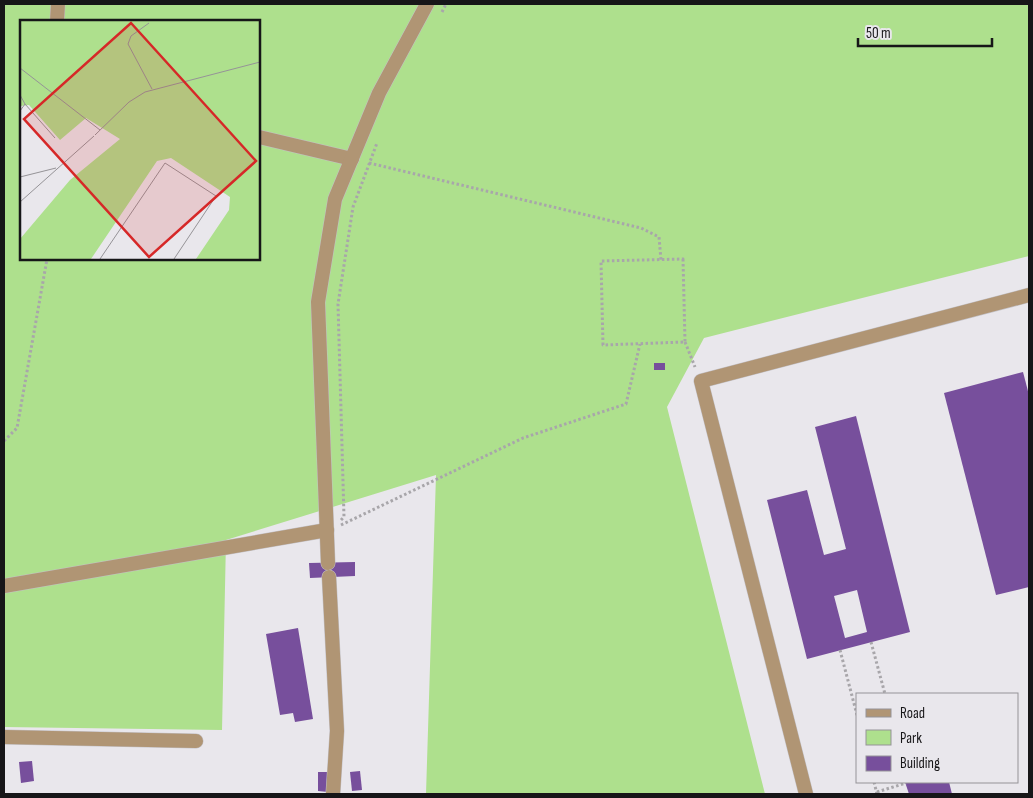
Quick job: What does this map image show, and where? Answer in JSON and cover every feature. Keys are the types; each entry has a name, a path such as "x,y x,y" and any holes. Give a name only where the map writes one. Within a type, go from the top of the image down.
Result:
{"street":[{"path":"57,20 58,4"},
{"path":"333,794 337,731 318,302 335,199 379,92 427,4"},
{"path":"260,137 352,159"},
{"path":"806,794 701,381 1029,295"},
{"path":"4,586 327,530"},
{"path":"4,737 196,741"}],"path":[{"path":"438,20 446,4"},
{"path":"327,530 344,517 338,304 353,207 380,136"},
{"path":"352,159 641,228 659,237 660,260"},
{"path":"685,342 603,345 601,261 683,259 685,342 701,381"},
{"path":"4,441 17,428 47,260"},
{"path":"327,530 362,516 523,438 626,404 640,344"},
{"path":"871,642 885,693"},
{"path":"840,650 856,711"},
{"path":"877,793 906,784"}],"green space":[{"path":"4,4 1029,4 1029,256 704,338 667,407 765,794 426,794 436,475 226,540 222,730 4,727"}],"building":[{"path":"654,363 665,363 665,370 654,370"},
{"path":"1023,372 1029,395 1029,587 996,595 944,393"},
{"path":"856,416 910,632 807,659 767,500 807,490 824,555 846,549 815,427","holes":["857,590 867,632 845,638 834,596"]},
{"path":"355,562 355,576 310,578 309,563"},
{"path":"298,628 313,719 295,722 293,713 280,715 266,634"},
{"path":"32,761 34,781 21,783 19,762"},
{"path":"360,771 362,790 352,791 350,772"},
{"path":"318,772 328,772 328,792 318,791"},
{"path":"905,783 949,783 952,794 909,794"}]}
